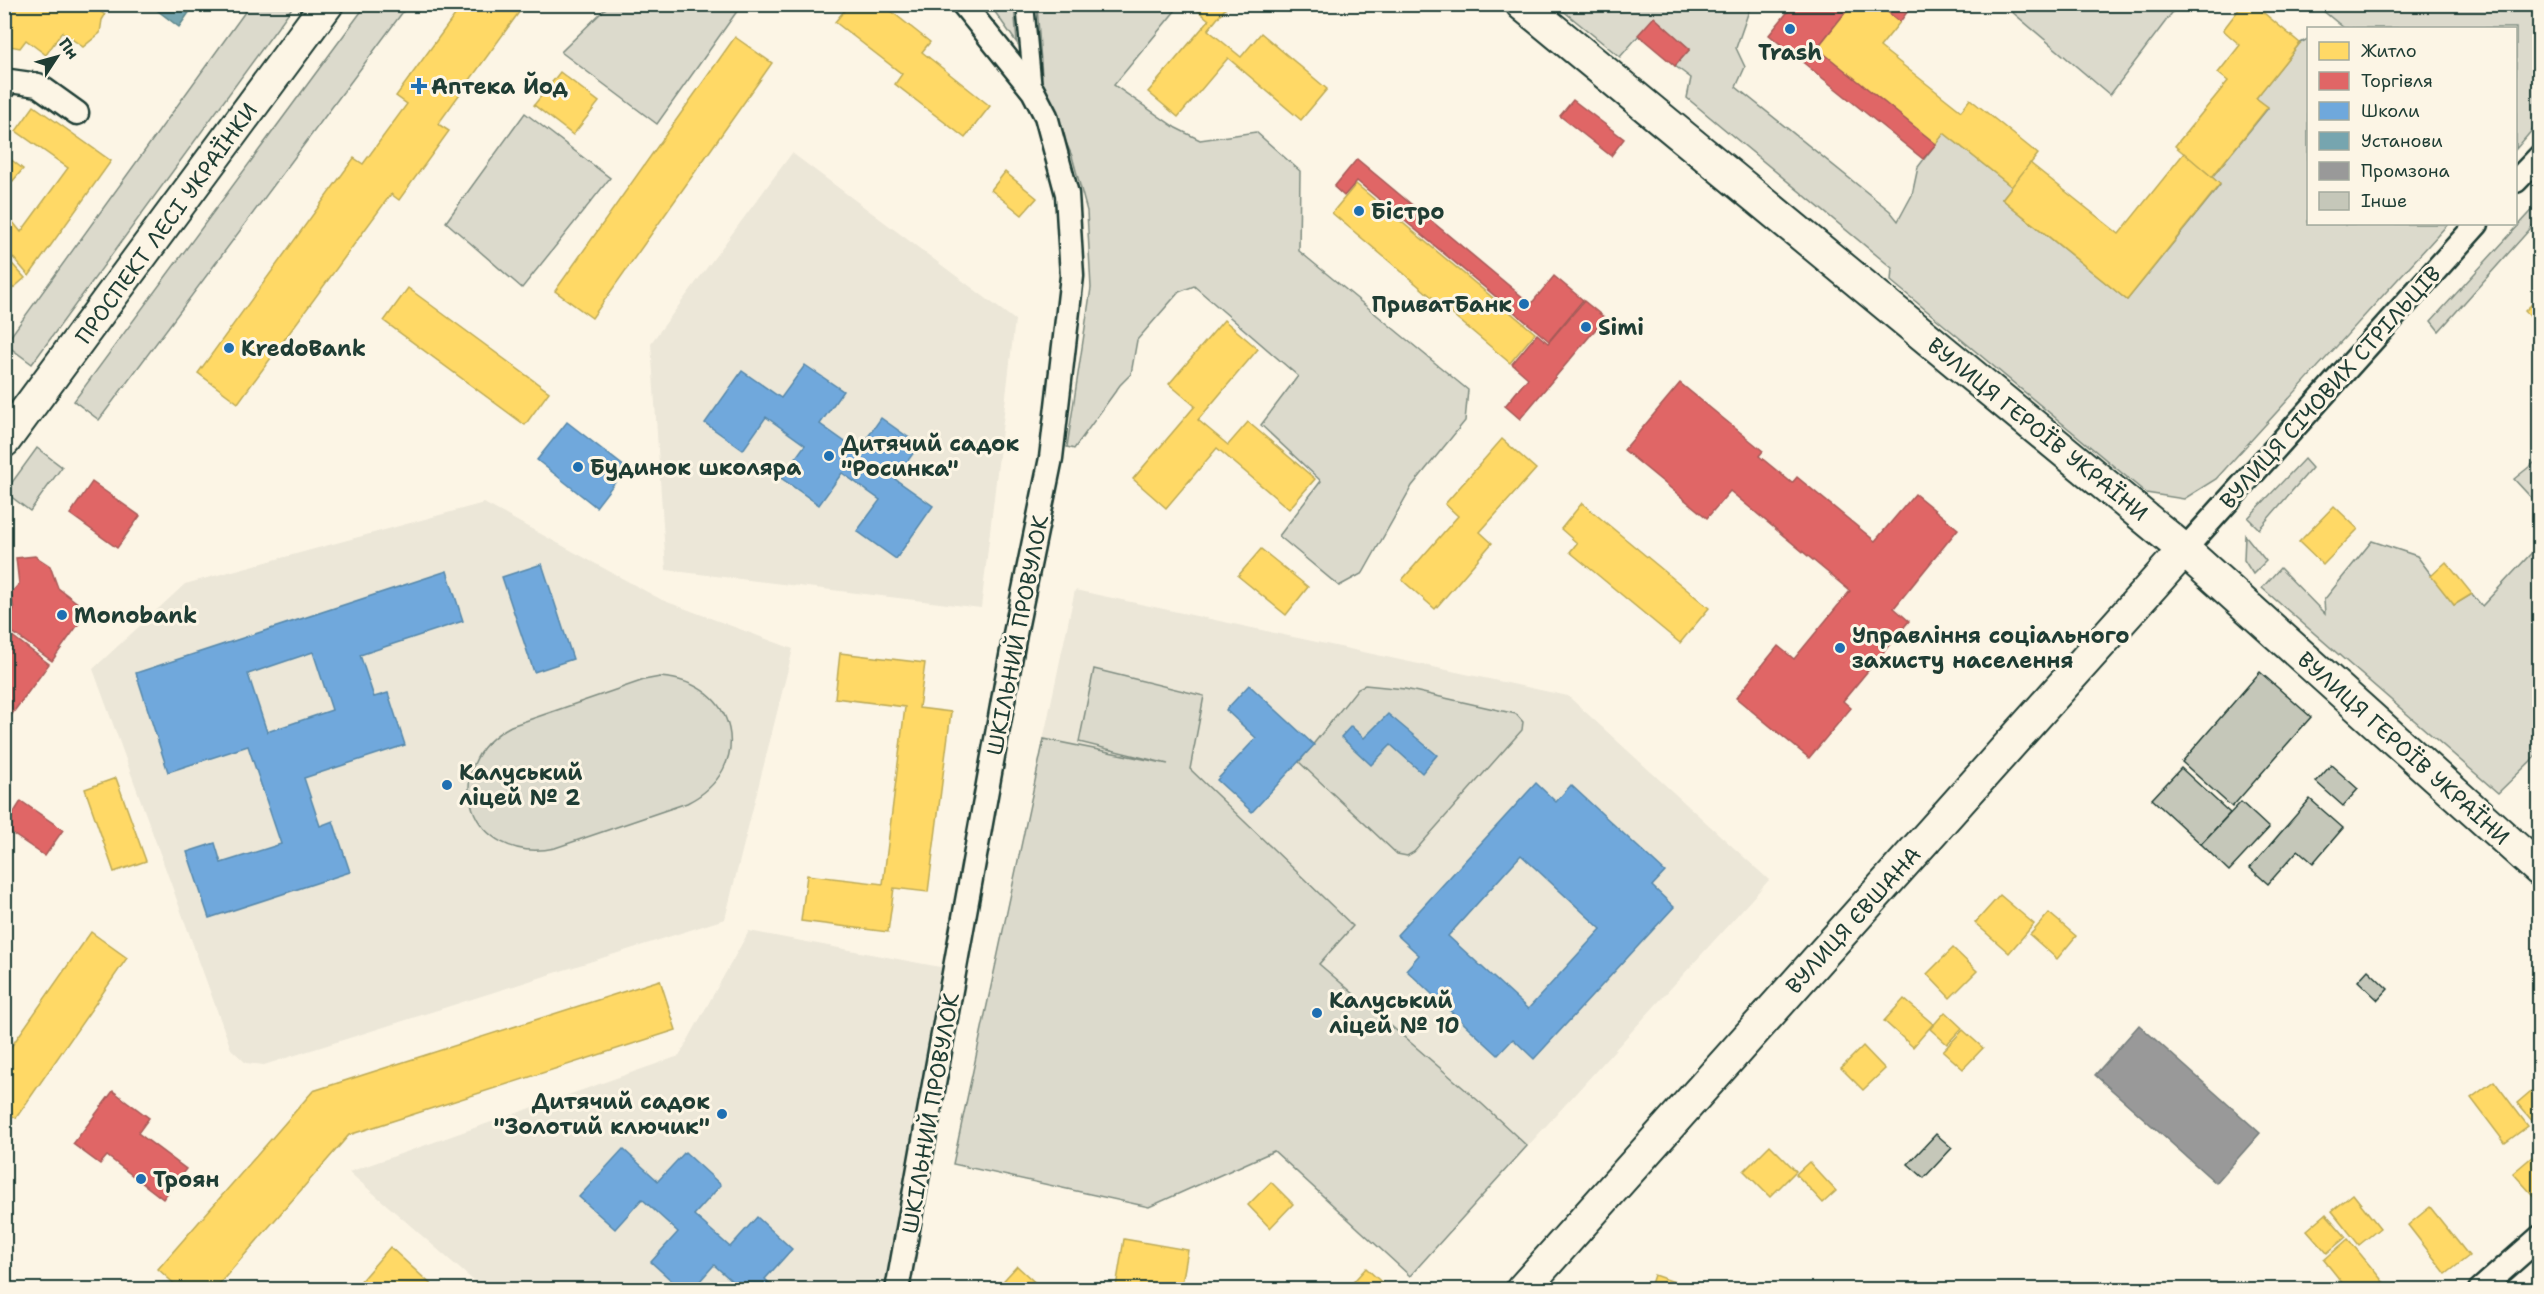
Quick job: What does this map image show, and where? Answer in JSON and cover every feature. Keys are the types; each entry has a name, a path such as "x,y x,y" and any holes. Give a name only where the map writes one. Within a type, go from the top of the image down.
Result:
{"main road":[{"name":"ПРОСПЕКТ ЛЕСІ УКРАЇНКИ","path":"4,441 327,4"},
{"name":"ВУЛИЦЯ ГЕРОЇВ УКРАЇНИ","path":"1522,4 2184,550 2540,870"},
{"name":"ВУЛИЦЯ ЄВШАНА","path":"1522,1290 2184,550"}],"street":[{"name":"ШКІЛЬНИЙ ПРОВУЛОК","path":"897,1290 1015,634 1051,458 1071,287 1067,194 1046,116 1033,91 963,4"},
{"path":"1025,4 1033,91"},
{"path":"4,87 10,81 38,85 77,113"},
{"path":"2517,180 2540,156"},
{"name":"ВУЛИЦЯ СІЧОВИХ СТРІЛЬЦІВ","path":"2184,550 2476,225"},
{"path":"2480,1290 2540,1237"}],"shaded area":[{"path":"737,4 740,7 657,124 561,52 609,5"},
{"path":"250,5 294,5 32,364 5,344"},
{"path":"366,5 408,5 99,420 74,401"},
{"path":"990,5 1014,5 1017,43"},
{"path":"1037,5 1168,5 1175,11 1114,85 1176,128 1200,140 1256,132 1300,171 1299,251 1468,390 1465,421 1412,486 1363,573 1339,586 1279,536 1321,481 1261,425 1298,376 1194,286 1179,292 1137,340 1131,374 1120,385 1074,449 1067,447 1091,288 1087,211 1072,156 1043,91"},
{"path":"1556,5 1751,5 1736,48 1745,67 1736,87 1890,211 1898,221 1912,195 1918,167 1944,133 2012,187 2002,199 2127,300 2220,185 2212,177 2268,108 2256,98 2300,43 2307,40 2307,225 2447,225 2216,479 2184,499 2146,493 1891,281 1892,268 1687,98 1691,78 1675,66 1690,49 1654,18 1620,57"},
{"path":"2004,5 2178,5 2110,95"},
{"path":"2316,5 2539,5 2539,122 2517,148 2517,27 2343,27"},
{"path":"525,113 610,178 522,288 446,222"},
{"name":"Дитячий садок \"Росинка\"","path":"792,153 1015,320 981,608 666,570 651,343"},
{"path":"2539,203 2539,219 2439,331 2431,321"},
{"path":"37,448 62,467 30,511 5,492"},
{"path":"2304,459 2312,468 2259,529 2248,518"},
{"path":"2539,459 2539,506 2514,479"},
{"name":"Калуський ліцей № 2","path":"484,503 662,600 793,649 725,919 264,1065 246,1063 231,1049 93,669 185,584"},
{"path":"2245,535 2266,561 2253,574 2244,560"},
{"path":"2372,541 2417,556 2454,605 2472,594 2482,606 2539,545 2539,753 2498,793 2262,588 2280,568 2325,614 2324,600"},
{"name":"Калуський ліцей № 10","path":"1075,590 1568,696 1769,880 1410,1276 1274,1151 1149,1207 953,1164"},
{"path":"1094,669 1204,696 1190,769 1353,926 1319,964 1482,1104 1527,1146 1410,1276 1274,1151 1149,1207 953,1164 1044,739 1168,764 1079,742"},
{"path":"660,677 686,682 707,694 721,710 729,729 730,749 723,769 709,788 687,803 555,848 526,850 502,842 484,828 473,809 469,787 474,764 488,743 511,726 644,680"},
{"path":"1365,685 1405,689 1516,714 1523,722 1522,730 1414,852 1407,856 1397,854 1299,762 1358,688"},
{"name":"Дитячий садок \"Золотий ключик\"","path":"749,931 956,970 897,1289 483,1289 349,1172 679,1056"}],"building: Житло":[{"path":"4,4 90,4 105,15 100,33 83,47 62,32 46,55 26,40 20,48 4,45"},
{"path":"463,4 525,4 438,124 449,131 399,200 391,194 238,403 198,373 354,158 363,164 407,104 396,96"},
{"path":"835,4 882,4 930,42 922,52 990,106 965,138 895,84 902,74 835,22 844,11"},
{"path":"1190,4 1229,4 1208,30 1241,57 1261,33 1327,89 1301,120 1228,58 1178,117 1148,92 1209,20"},
{"path":"1852,4 1878,4 1900,22 1880,47 1961,111 1970,99 2038,154 2012,187 1944,133 1936,144 1817,48"},
{"path":"2243,4 2253,4 2300,43 2256,98 2268,107 2212,177 2175,146 2228,81 2218,73 2240,45 2223,30"},
{"path":"735,37 772,63 592,318 555,291"},
{"path":"560,72 599,102 573,135 534,105"},
{"path":"34,106 111,161 29,276 4,247 4,211 21,232 68,168 16,131"},
{"path":"2184,153 2220,184 2127,300 2002,199 2030,163 2119,234"},
{"path":"4,154 23,169 12,182 4,176"},
{"path":"1005,172 1037,198 1022,215 991,190"},
{"path":"1356,184 1535,333 1510,363 1332,213"},
{"path":"4,255 25,278 4,296"},
{"path":"408,288 549,392 525,425 384,321"},
{"path":"2540,296 2540,326 2525,311"},
{"path":"1224,320 1258,349 1198,420 1228,445 1248,422 1315,479 1289,509 1217,448 1166,508 1133,479 1195,406 1169,384"},
{"path":"1502,439 1536,469 1480,532 1492,543 1435,609 1402,580 1458,516 1445,504"},
{"path":"1582,503 1709,608 1680,643 1570,552 1577,543 1561,529"},
{"path":"2334,506 2358,529 2323,565 2299,542"},
{"path":"1261,549 1308,587 1286,615 1238,576"},
{"path":"2446,562 2472,594 2454,605 2431,576"},
{"path":"840,653 925,663 919,708 951,712 928,892 894,888 888,932 801,921 807,875 883,884 905,707 835,698"},
{"path":"116,778 146,861 114,872 85,789"},
{"path":"2000,895 2034,924 2009,953 1975,923"},
{"path":"2049,913 2076,936 2057,959 2030,935"},
{"path":"91,932 127,958 16,1118 4,1110 4,1057"},
{"path":"1953,948 1977,971 1950,998 1927,974"},
{"path":"660,980 676,1030 349,1135 214,1290 181,1290 158,1269 313,1091"},
{"path":"1904,999 1933,1024 1913,1047 1884,1021"},
{"path":"1945,1012 1962,1028 1947,1044 1930,1029"},
{"path":"1963,1030 1983,1048 1963,1069 1943,1051"},
{"path":"1863,1046 1885,1069 1863,1090 1841,1068"},
{"path":"2494,1081 2528,1126 2505,1143 2471,1098"},
{"path":"2531,1091 2540,1102 2540,1130 2517,1103"},
{"path":"1770,1145 1796,1171 1770,1197 1744,1171"},
{"path":"2540,1150 2540,1201 2539,1202 2513,1173"},
{"path":"1809,1162 1836,1191 1823,1203 1796,1174"},
{"path":"1271,1182 1293,1204 1270,1228 1248,1205"},
{"path":"2353,1194 2380,1228 2359,1245 2332,1211"},
{"path":"2430,1207 2469,1256 2446,1274 2408,1225"},
{"path":"2326,1214 2346,1237 2327,1253 2307,1230"},
{"path":"1124,1239 1188,1250 1181,1290 1116,1287"},
{"path":"2348,1239 2385,1284 2378,1290 2348,1290 2324,1260"},
{"path":"390,1247 437,1290 366,1290 359,1283"},
{"path":"1017,1266 1043,1290 995,1290"},
{"path":"1366,1268 1390,1290 1346,1290"},
{"path":"1654,1275 1680,1284 1679,1290 1649,1290"}],"building: Торгівля":[{"path":"1794,4 1852,4 1817,48 1936,144 1923,159 1769,35"},
{"path":"1878,4 1913,4 1900,22"},
{"path":"1654,17 1690,49 1675,66 1638,35"},
{"path":"1573,100 1624,139 1611,156 1560,116"},
{"path":"1357,159 1531,304 1554,276 1583,300 1549,341 1357,181 1344,196 1334,187"},
{"path":"1584,301 1605,318 1520,419 1505,406 1528,378 1512,364 1537,334 1548,343"},
{"path":"1680,383 1763,451 1759,456 1792,483 1797,477 1875,541 1915,494 1958,529 1894,608 1909,621 1843,701 1851,708 1809,758 1736,698 1778,646 1794,659 1850,591 1730,491 1707,518 1624,450"},
{"path":"92,482 140,516 117,548 70,514"},
{"path":"35,556 50,566 58,588 88,611 52,661 4,626 14,609 11,593 19,584 16,558"},
{"path":"7,632 49,664 4,725 4,635"},
{"path":"21,801 63,830 45,856 4,828"},
{"path":"113,1091 149,1118 138,1133 186,1169 163,1199 107,1156 100,1164 73,1144"}],"building: Школи":[{"path":"805,365 843,391 820,424 858,451 881,418 919,445 895,479 933,506 896,559 857,531 880,500 842,473 819,505 781,478 805,445 766,417 743,450 705,423 742,371 781,398"},
{"path":"567,422 626,468 596,507 537,460"},
{"path":"542,564 573,659 534,672 502,577"},
{"path":"447,571 463,621 360,655 374,697 388,693 405,745 304,778 320,826 333,821 350,872 209,918 187,852 215,843 221,863 281,844 248,746 168,772 136,673","holes":["313,652 332,710 267,732 248,674"]},
{"path":"1249,685 1314,745 1252,812 1217,780 1256,738 1226,710"},
{"path":"1388,714 1437,755 1422,773 1391,745 1371,765 1341,737 1351,726 1364,738"},
{"path":"1536,783 1556,802 1571,785 1665,872 1652,886 1674,907 1534,1059 1513,1039 1498,1055 1406,970 1419,955 1397,935","holes":["1521,855 1601,929 1528,1009 1448,936"]},
{"path":"623,1149 658,1181 685,1152 721,1185 694,1215 730,1247 757,1217 792,1249 765,1279 777,1290 742,1290 714,1265 692,1290 682,1290 651,1262 678,1232 642,1199 615,1229 579,1197"}],"building: Установи":[{"path":"149,4 195,4 179,27"}],"building: Промзона":[{"path":"2139,1025 2260,1133 2216,1183 2095,1075"}],"building: Інше":[{"path":"2260,672 2311,717 2232,807 2182,762"},
{"path":"2331,765 2358,789 2343,806 2316,782"},
{"path":"2181,768 2230,813 2201,844 2152,799"},
{"path":"2310,799 2343,828 2313,863 2298,850 2268,884 2250,868"},
{"path":"2241,802 2269,828 2229,871 2201,844"},
{"path":"2368,970 2388,989 2378,1000 2358,981"},
{"path":"1936,1134 1952,1148 1924,1178 1908,1164"}],"place":[{"name":"Trash","path":"1790,29"},
{"name":"Аптека Йод","path":"419,86"},
{"name":"Бістро","path":"1359,211"},
{"name":"ПриватБанк","path":"1524,304"},
{"name":"Simi","path":"1586,327"},
{"name":"KredoBank","path":"229,348"},
{"name":"Дитячий садок \"Росинка\"","path":"829,456"},
{"name":"Будинок школяра","path":"578,467"},
{"name":"Monobank","path":"62,615"},
{"name":"Управління соціального захисту населення","path":"1840,648"},
{"name":"Калуський ліцей № 2","path":"447,785"},
{"name":"Калуський ліцей № 10","path":"1317,1013"},
{"name":"Дитячий садок \"Золотий ключик\"","path":"722,1114"},
{"name":"Троян","path":"141,1179"}]}
